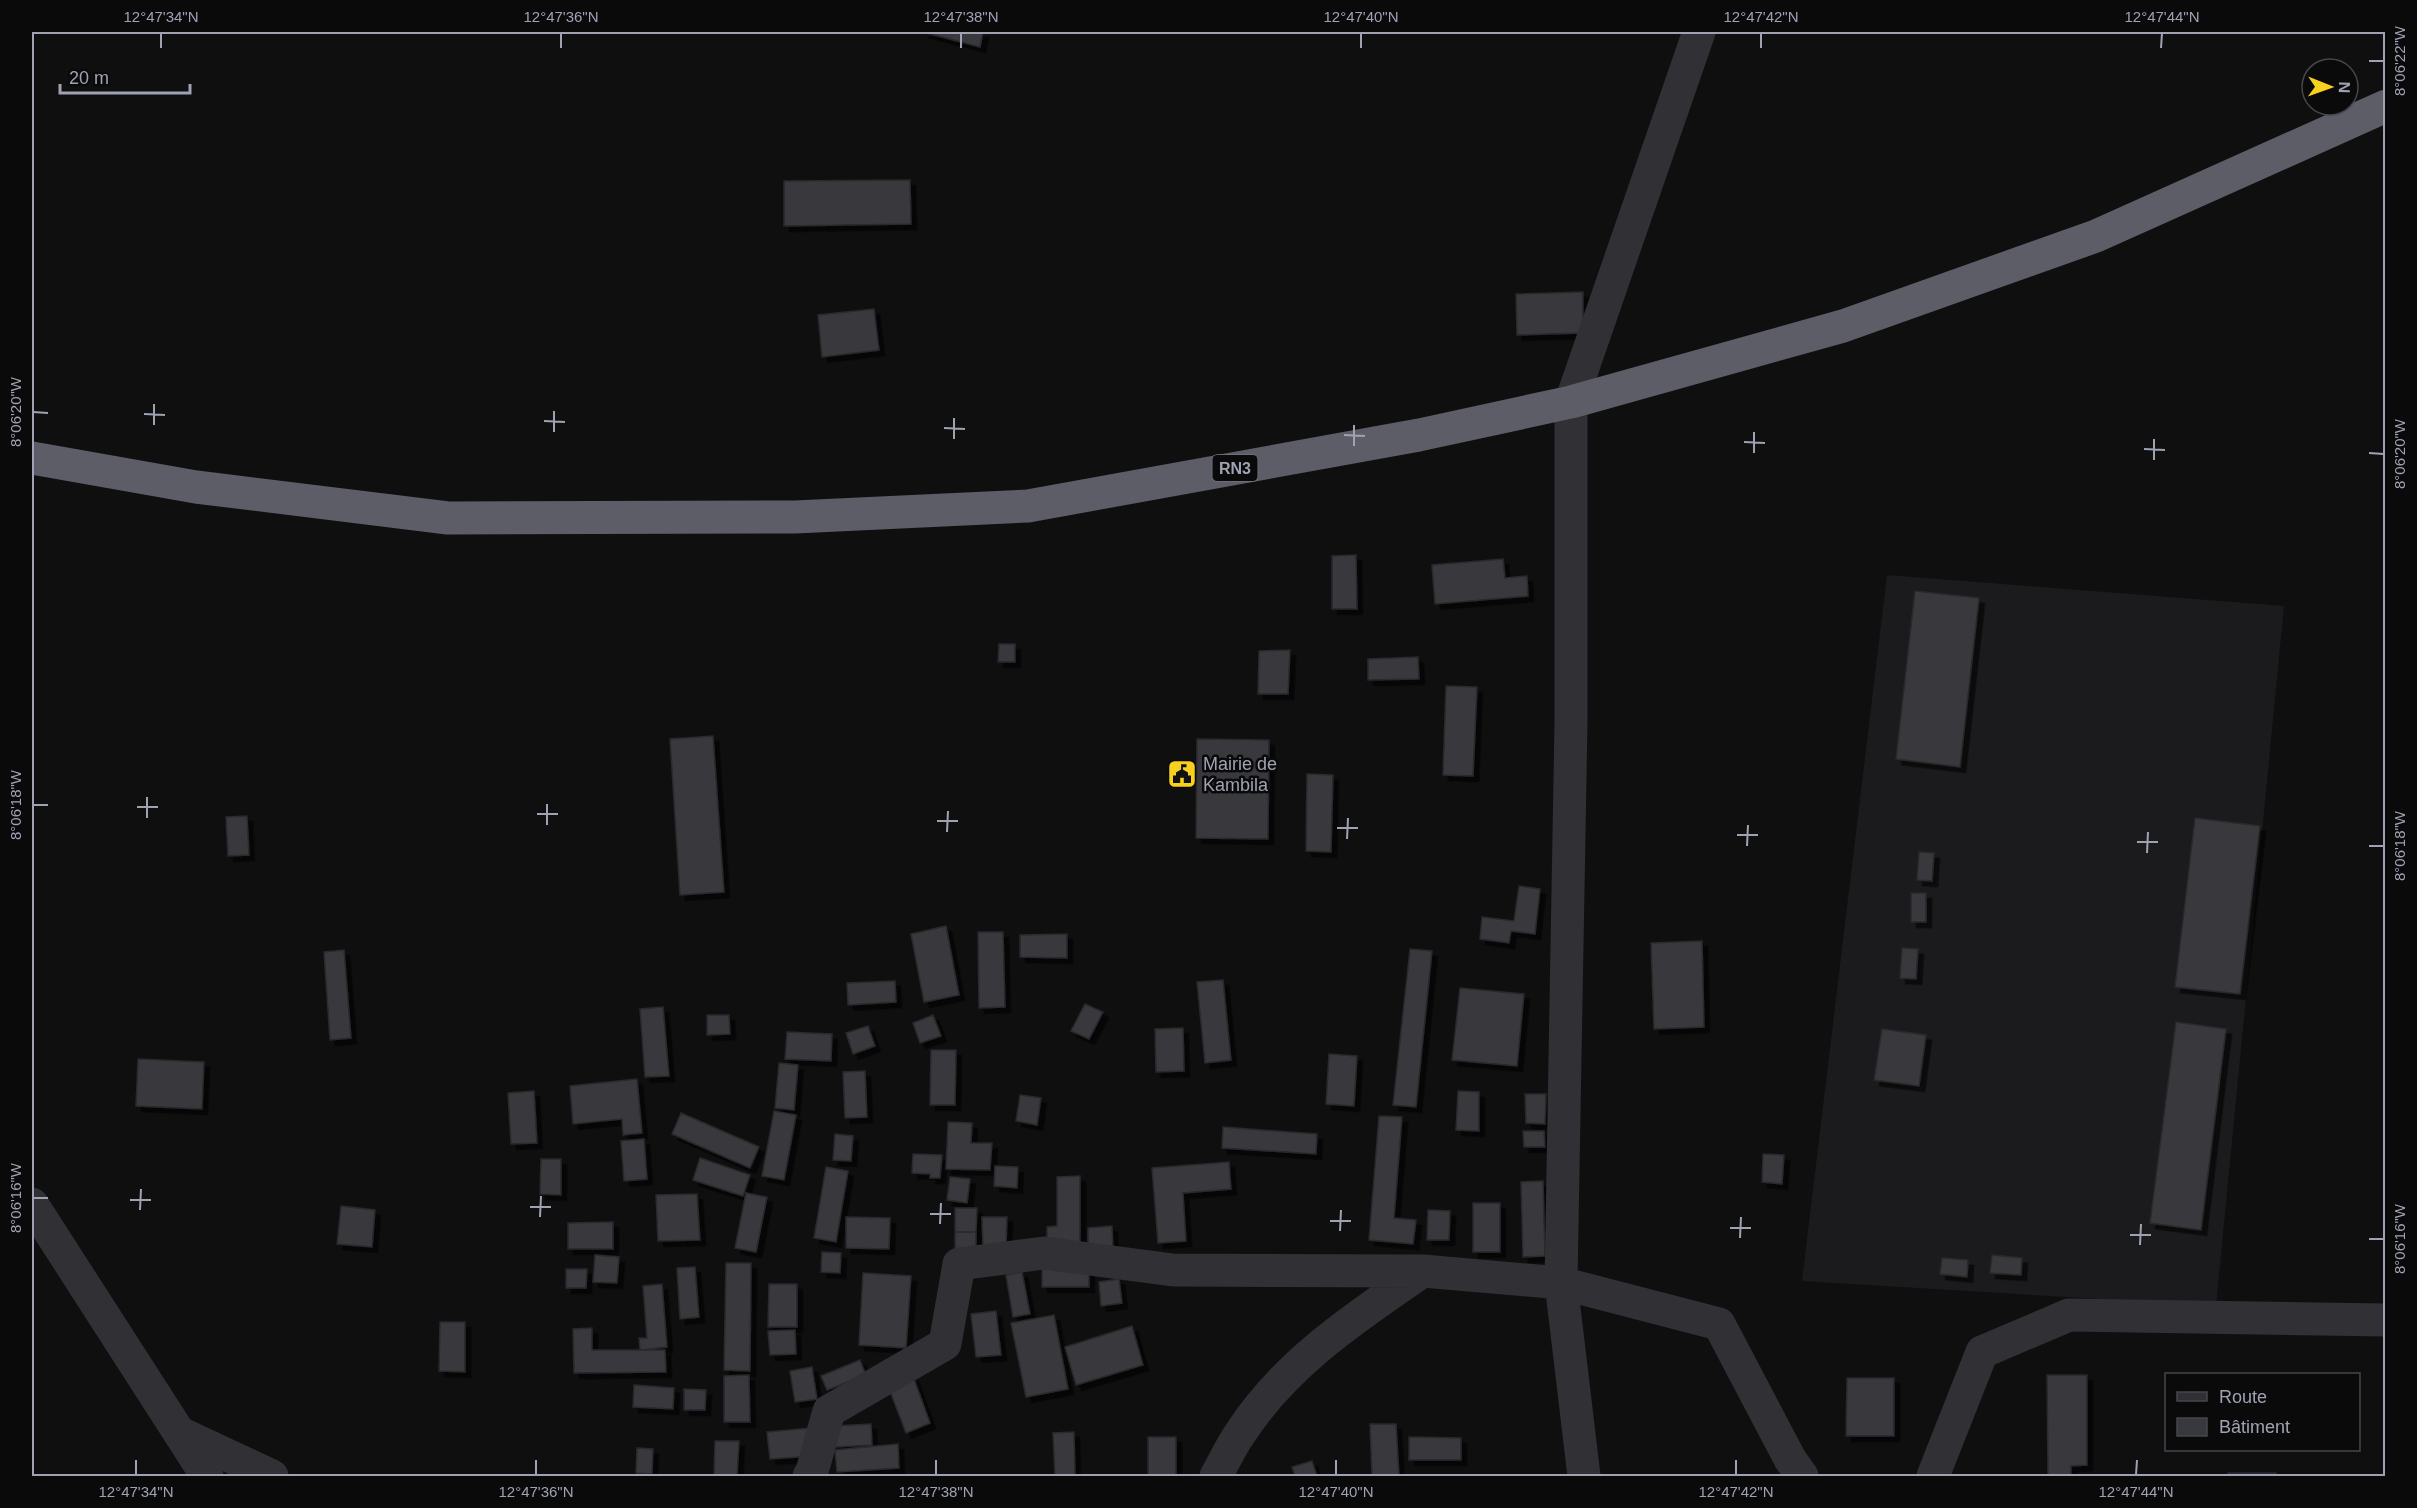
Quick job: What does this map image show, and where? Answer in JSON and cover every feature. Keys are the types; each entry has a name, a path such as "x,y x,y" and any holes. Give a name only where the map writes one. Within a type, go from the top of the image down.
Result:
{"highway":[{"name":"RN3","path":"32,458 195,487 448,518 795,517 1028,506 1419,435 1571,402 1844,326 2096,236 2385,106"}],"street":[{"path":"1584,1476 1561,1283 1571,722 1571,402 1700,32"},
{"path":"32,1204 207,1476"},
{"path":"816,1476 829,1411 945,1344 959,1264 1044,1253 1173,1270 1423,1270 1561,1283 1719,1324 1790,1459 1802,1476"},
{"path":"1216,1476 1241,1431 1287,1375 1341,1327 1423,1270"},
{"path":"1933,1476 1982,1352 2069,1315 2385,1320"},
{"path":"180,1433 272,1476"}],"shaded area":[{"path":"1887,575 2284,606 2216,1306 1802,1281"}],"building":[{"path":"923,32 983,32 980,47"},
{"path":"910,180 911,224 784,226 784,181"},
{"path":"1583,292 1583,333 1517,335 1516,294"},
{"path":"874,309 879,350 822,357 818,315"},
{"path":"1356,555 1357,609 1332,609 1332,556"},
{"path":"1503,559 1505,578 1527,576 1528,596 1435,604 1432,565"},
{"path":"1915,591 1979,598 1960,767 1896,759"},
{"path":"999,644 1015,644 1015,662 998,662"},
{"path":"1290,650 1288,694 1258,694 1259,651"},
{"path":"1418,657 1419,679 1368,680 1368,659"},
{"path":"1446,686 1477,687 1473,776 1443,775"},
{"path":"713,736 724,892 680,895 670,739"},
{"path":"1197,739 1269,740 1268,839 1196,838"},
{"path":"1307,774 1333,775 1331,852 1306,851"},
{"path":"247,816 249,855 228,856 226,817"},
{"path":"2195,818 2260,826 2240,994 2175,987"},
{"path":"1919,852 1934,853 1932,881 1917,880"},
{"path":"1519,886 1540,889 1535,934 1511,931 1509,943 1480,939 1482,917 1514,921"},
{"path":"1911,893 1926,893 1926,922 1911,922"},
{"path":"946,926 959,995 924,1002 911,934"},
{"path":"978,932 1003,932 1005,1007 979,1008"},
{"path":"1067,934 1067,958 1020,957 1020,935"},
{"path":"1702,941 1704,1027 1654,1029 1651,943"},
{"path":"1902,948 1918,949 1916,979 1900,978"},
{"path":"1410,949 1432,951 1416,1107 1393,1105"},
{"path":"344,950 351,1038 330,1040 324,952"},
{"path":"1223,980 1231,1060 1205,1063 1197,982"},
{"path":"895,981 896,1002 848,1005 847,983"},
{"path":"1460,988 1524,994 1517,1066 1452,1060"},
{"path":"1085,1004 1103,1012 1089,1039 1071,1031"},
{"path":"663,1007 669,1076 645,1077 640,1009"},
{"path":"707,1015 729,1015 730,1034 707,1035"},
{"path":"933,1015 941,1036 920,1043 913,1023"},
{"path":"2176,1022 2226,1029 2201,1230 2150,1223"},
{"path":"868,1026 875,1046 853,1054 846,1033"},
{"path":"1183,1028 1184,1071 1156,1072 1155,1029"},
{"path":"1882,1029 1926,1035 1919,1086 1874,1080"},
{"path":"787,1032 832,1034 831,1061 785,1059"},
{"path":"931,1050 956,1050 955,1105 930,1105"},
{"path":"1329,1054 1357,1056 1354,1106 1326,1104"},
{"path":"138,1059 204,1062 202,1109 136,1106"},
{"path":"779,1063 798,1065 794,1110 775,1108"},
{"path":"865,1071 867,1117 845,1118 843,1072"},
{"path":"637,1079 642,1133 623,1135 622,1119 573,1124 570,1086"},
{"path":"534,1091 537,1143 511,1144 508,1093"},
{"path":"1458,1091 1479,1092 1479,1131 1456,1130"},
{"path":"1525,1094 1546,1094 1545,1124 1526,1123"},
{"path":"1020,1095 1041,1098 1037,1125 1016,1121"},
{"path":"774,1111 796,1115 784,1180 762,1176"},
{"path":"681,1113 759,1147 750,1168 672,1134"},
{"path":"1379,1116 1402,1117 1394,1218 1416,1220 1413,1244 1369,1240"},
{"path":"948,1122 972,1123 971,1143 992,1143 990,1170 946,1169"},
{"path":"1223,1127 1317,1134 1316,1154 1222,1148"},
{"path":"1523,1131 1544,1131 1545,1147 1524,1147"},
{"path":"835,1134 853,1136 851,1161 833,1160"},
{"path":"644,1139 647,1179 624,1181 621,1141"},
{"path":"913,1154 942,1155 940,1178 930,1178 930,1174 912,1173"},
{"path":"1763,1154 1784,1155 1782,1184 1762,1182"},
{"path":"700,1158 750,1175 743,1196 693,1180"},
{"path":"541,1159 561,1159 561,1195 540,1194"},
{"path":"1229,1162 1231,1189 1183,1193 1186,1241 1158,1243 1152,1168"},
{"path":"995,1166 1018,1167 1017,1188 994,1186"},
{"path":"826,1167 848,1171 836,1242 814,1238"},
{"path":"1080,1176 1080,1250 1047,1251 1047,1227 1057,1226 1057,1177"},
{"path":"950,1177 970,1179 967,1203 947,1200"},
{"path":"1543,1181 1545,1256 1523,1257 1521,1182"},
{"path":"746,1193 767,1197 756,1252 735,1248"},
{"path":"697,1194 700,1240 658,1241 656,1195"},
{"path":"1473,1203 1500,1203 1500,1252 1473,1252"},
{"path":"341,1206 375,1210 372,1247 337,1244"},
{"path":"955,1208 977,1208 976,1232 955,1232"},
{"path":"1428,1210 1450,1211 1449,1240 1427,1240"},
{"path":"846,1217 890,1218 889,1249 846,1248"},
{"path":"982,1217 1007,1217 1006,1246 983,1246"},
{"path":"613,1222 613,1249 568,1249 568,1223"},
{"path":"1112,1226 1113,1251 1088,1251 1088,1228"},
{"path":"955,1232 976,1232 976,1251 955,1252"},
{"path":"822,1252 841,1253 840,1273 821,1272"},
{"path":"595,1255 619,1257 617,1283 593,1282"},
{"path":"1992,1255 2022,1258 2021,1275 1990,1273"},
{"path":"1942,1258 1968,1260 1967,1277 1940,1274"},
{"path":"726,1263 751,1263 750,1371 724,1370"},
{"path":"1042,1265 1089,1265 1089,1287 1042,1287"},
{"path":"695,1267 699,1317 680,1319 677,1268"},
{"path":"566,1269 587,1269 586,1288 566,1288"},
{"path":"1022,1272 1030,1314 1013,1317 1006,1275"},
{"path":"863,1273 911,1276 906,1348 859,1345"},
{"path":"1119,1279 1122,1303 1101,1306 1099,1282"},
{"path":"662,1284 667,1347 640,1350 639,1338 647,1338 643,1286"},
{"path":"769,1284 797,1284 797,1327 768,1327"},
{"path":"996,1311 1001,1355 976,1357 971,1314"},
{"path":"1054,1315 1068,1389 1026,1397 1011,1323"},
{"path":"440,1322 465,1322 465,1372 439,1371"},
{"path":"1132,1326 1143,1365 1076,1385 1065,1347"},
{"path":"592,1328 592,1350 665,1350 666,1372 574,1373 573,1329"},
{"path":"795,1330 796,1354 770,1355 768,1331"},
{"path":"860,1360 866,1375 827,1390 821,1376"},
{"path":"812,1367 817,1399 795,1402 790,1371"},
{"path":"749,1375 750,1422 724,1422 724,1376"},
{"path":"2047,1375 2087,1375 2087,1465 2071,1466 2071,1476 2048,1476"},
{"path":"913,1376 930,1423 906,1433 888,1386"},
{"path":"1847,1378 1894,1378 1894,1436 1846,1436"},
{"path":"634,1385 674,1388 673,1409 633,1407"},
{"path":"684,1389 706,1390 705,1410 684,1410"},
{"path":"871,1424 872,1445 835,1447 834,1426"},
{"path":"1370,1424 1396,1424 1399,1476 1372,1476"},
{"path":"811,1428 813,1456 770,1459 767,1432"},
{"path":"1074,1432 1075,1476 1055,1476 1053,1433"},
{"path":"1148,1437 1176,1437 1176,1476 1148,1476"},
{"path":"1409,1437 1461,1438 1461,1460 1409,1460"},
{"path":"715,1441 739,1441 737,1476 714,1476"},
{"path":"898,1444 899,1468 837,1472 835,1450"},
{"path":"637,1448 653,1449 652,1474 636,1473"},
{"path":"1312,1461 1317,1476 1295,1476 1292,1467"},
{"path":"2228,1473 2276,1473 2276,1476 2228,1476"}],"place":[{"name":"Mairie de Kambila","path":"1182,774"}]}
